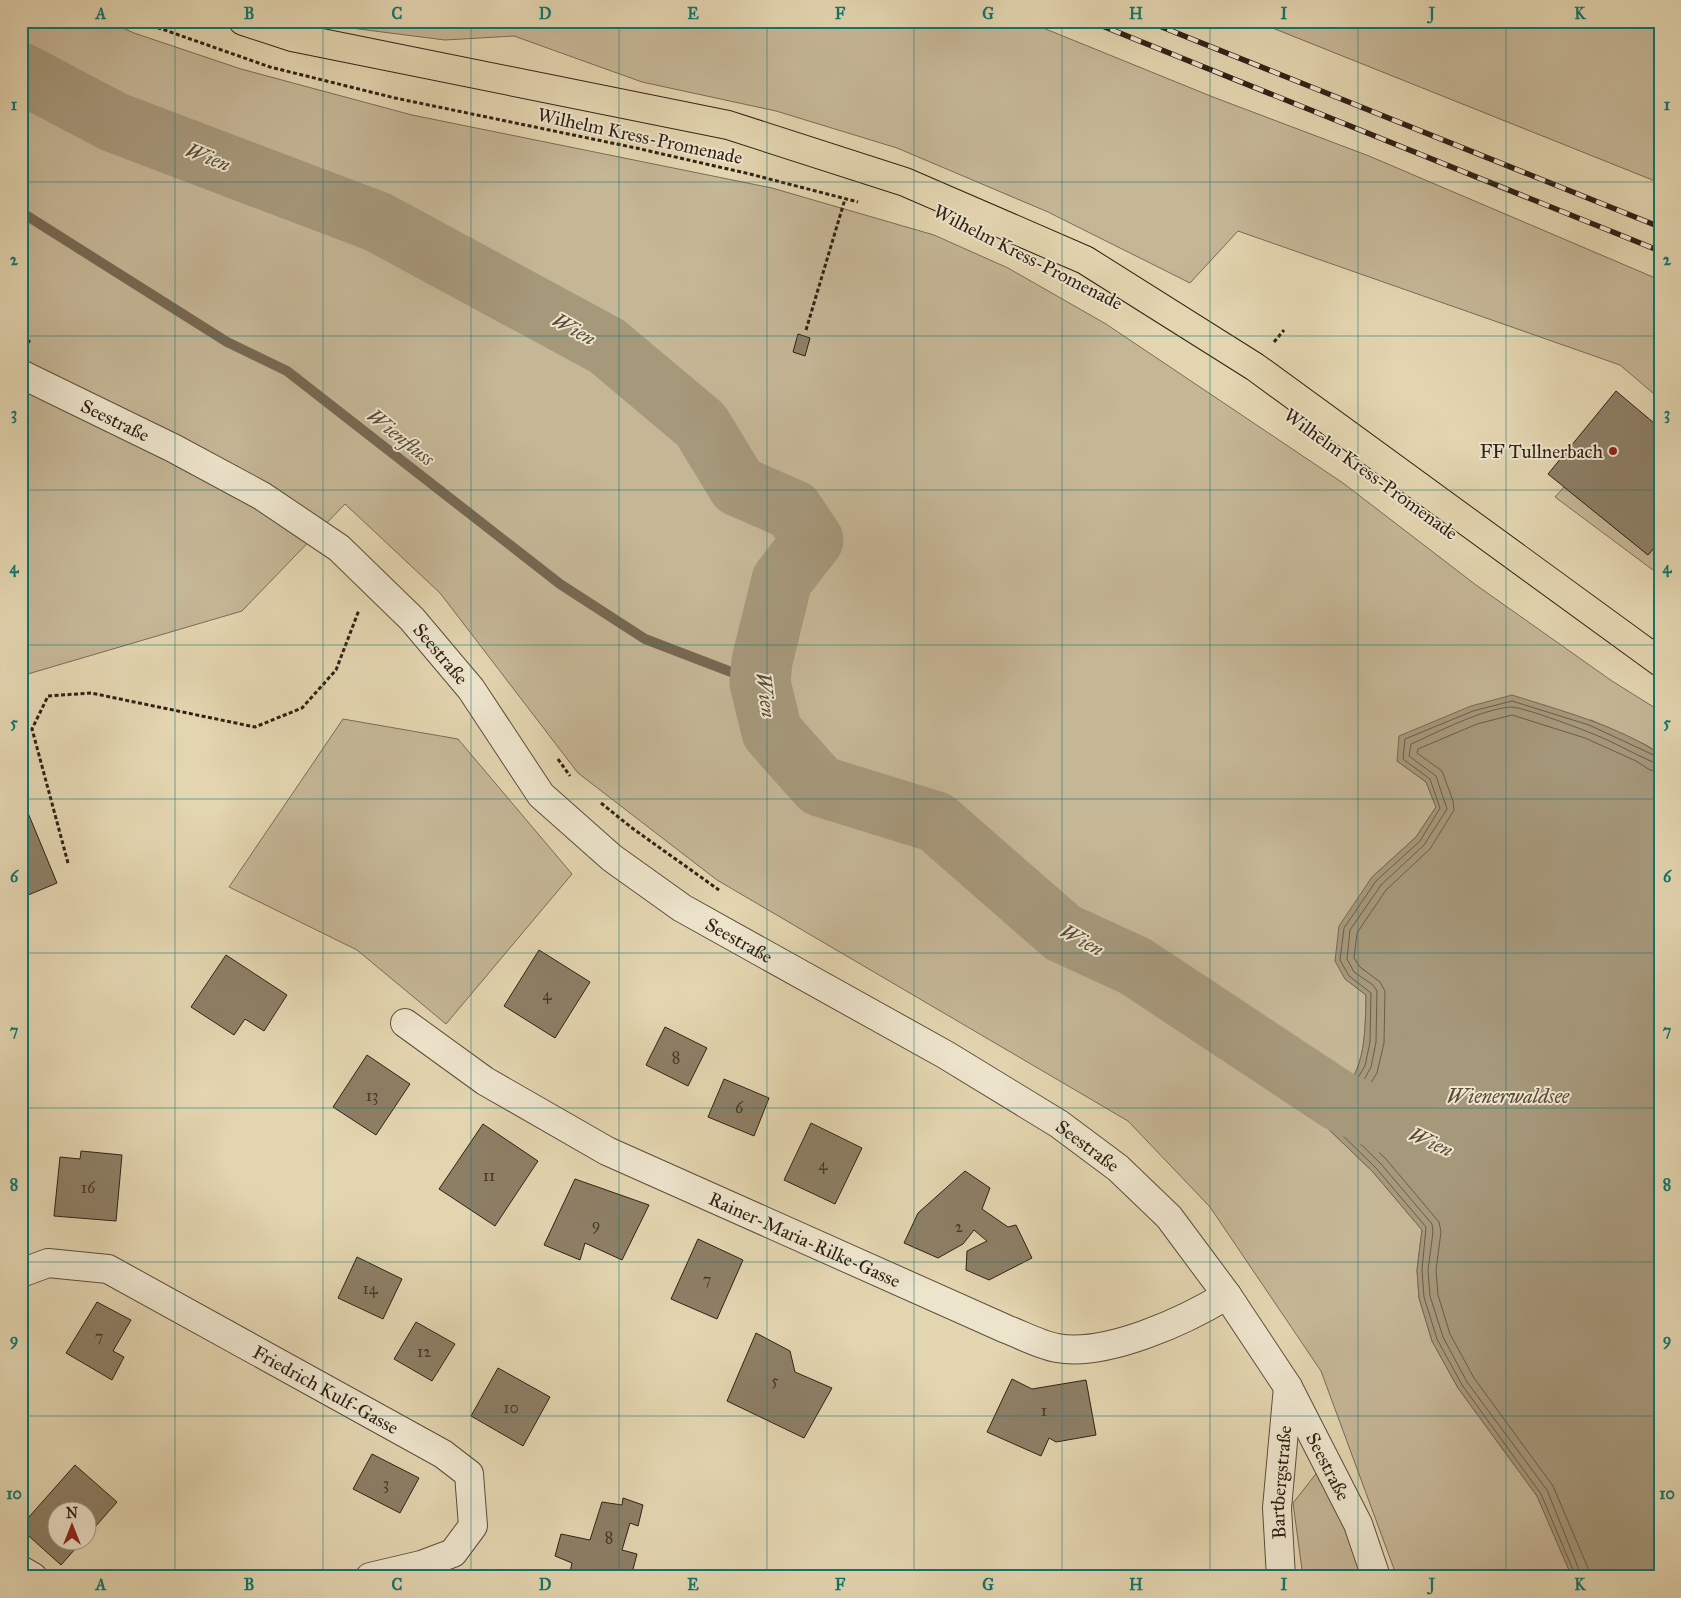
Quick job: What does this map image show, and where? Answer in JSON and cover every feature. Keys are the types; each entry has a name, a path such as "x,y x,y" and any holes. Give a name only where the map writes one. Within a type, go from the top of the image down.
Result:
{"main road":[{"path":"243,21 292,37 728,125 904,182 1085,260 1255,367 1660,662"}],"street":[{"name":"Seestraße","path":"21,374 174,448 262,496 339,548 412,619 471,689 541,795 612,858 682,908 946,1055 1059,1124 1118,1168 1169,1217 1227,1295 1288,1387 1358,1524 1376,1577"},
{"name":"Rainer-Maria-Rilke-Gasse","path":"405,1023 485,1081 607,1151 1006,1330 1055,1348 1075,1350 1120,1344 1206,1309 1227,1295"},
{"name":"Friedrich Kulf-Gasse","path":"21,1273 48,1263 108,1269 443,1454 469,1474 473,1526 453,1553 421,1565 370,1577"},
{"name":"Bartbergstraße","path":"1281,1577 1277,1508 1288,1387"},
{"path":"21,1570 33,1577"}],"path":[{"name":"Wilhelm Kress-Promenade","path":"139,21 270,67 395,98 655,152 750,174 864,204"},
{"path":"806,330 845,199"},
{"path":"21,336 34,344"},
{"path":"68,863 32,729 48,696 90,693 255,727 302,708 336,670 372,580"},
{"path":"554,753 570,778"},
{"path":"593,797 632,828 722,892"}],"shaded area":[{"path":"21,21 107,21 134,33 241,69 412,115 772,188 934,235 1008,268 1106,324 1343,483 1476,585 1612,681 1660,711 1660,754 1646,745 1591,720 1397,761 1426,782 1436,807 1416,837 1372,877 1345,979 1366,995 1363,1049 1354,1077 1345,1091 1334,1105 1318,1119 1373,1172 1422,1230 1417,1270 1419,1298 1432,1341 1458,1388 1537,1496 1572,1577 1397,1577 1321,1371 1210,1207 1128,1121 717,880 578,773 440,593 345,504 242,611 21,676"},
{"path":"328,21 1026,21 1213,97 1369,156 1660,280 1660,399 1620,365 1238,231 1190,283 1048,212 897,148 776,111 642,82 514,36 445,40 351,28"},
{"path":"1255,21 1660,21 1660,183"},
{"path":"1564,487 1648,555 1660,541 1660,570 1657,573 1555,497"},
{"path":"343,719 458,739 572,874 446,1024 357,950 229,887"},
{"path":"1319,1470 1354,1531 1365,1577 1303,1577 1293,1503"}],"water":[{"name":"Wienerwaldsee","path":"1512,695 1607,727 1660,754 1660,1577 1572,1577 1537,1496 1458,1388 1432,1341 1419,1298 1417,1270 1422,1230 1373,1172 1318,1119 1345,1091 1353,1077 1363,1049 1365,1033 1366,995 1345,979 1335,961 1339,926 1372,877 1416,837 1436,807 1426,782 1397,761 1399,736 1471,706"}],"building":[{"path":"798,334 810,338 805,356 793,352"},
{"name":"FF Tullnerbach","path":"1616,391 1660,428 1660,541 1648,555 1548,474"},
{"path":"21,796 57,883 21,898"},
{"path":"539,950 590,982 555,1038 504,1006"},
{"path":"226,955 287,995 264,1031 245,1019 234,1035 191,1007"},
{"path":"665,1027 707,1048 688,1086 646,1065"},
{"path":"367,1055 410,1084 376,1135 333,1107"},
{"path":"724,1079 769,1098 754,1136 708,1117"},
{"path":"811,1123 862,1148 835,1204 784,1180"},
{"path":"483,1124 538,1161 495,1226 439,1189"},
{"path":"81,1151 122,1155 116,1221 54,1216 60,1157 80,1159"},
{"path":"965,1171 990,1188 982,1209 1008,1227 1016,1225 1032,1258 989,1280 966,1270 967,1251 987,1241 974,1230 963,1244 938,1258 904,1243 918,1213"},
{"path":"575,1179 649,1205 622,1260 585,1243 580,1260 544,1245"},
{"path":"698,1239 743,1260 717,1319 671,1299"},
{"path":"357,1257 402,1279 383,1319 338,1298"},
{"path":"97,1302 131,1320 113,1351 124,1357 112,1380 66,1353"},
{"path":"416,1322 455,1344 432,1381 394,1359"},
{"path":"756,1333 790,1351 795,1372 832,1388 804,1438 727,1401"},
{"path":"498,1368 550,1397 523,1446 471,1416"},
{"path":"1012,1379 1032,1389 1086,1380 1096,1435 1056,1442 1049,1438 1041,1456 987,1432"},
{"path":"372,1454 419,1478 400,1513 353,1489"},
{"path":"75,1465 117,1502 98,1524 98,1500 48,1500 48,1550 74,1550 61,1565 21,1529 21,1526"},
{"path":"623,1498 643,1505 638,1526 630,1523 622,1550 637,1554 631,1577 569,1576 572,1563 555,1556 561,1534 590,1540 602,1502 622,1505"}],"waterway":[{"name":"Wien","path":"21,73 114,122 378,222 607,346 701,425 738,486 793,510 813,540 782,580 762,661 760,683 772,732 820,786 936,822 1063,933 1135,966 1339,1101 1415,1135"},
{"name":"Wienfluss","path":"21,212 227,342 287,371 560,584 645,639 760,683"}],"railway":[{"path":"1090,21 1660,251"},
{"path":"1147,21 1660,227"}],"place":[{"name":"FF Tullnerbach","path":"1613,451"}]}
